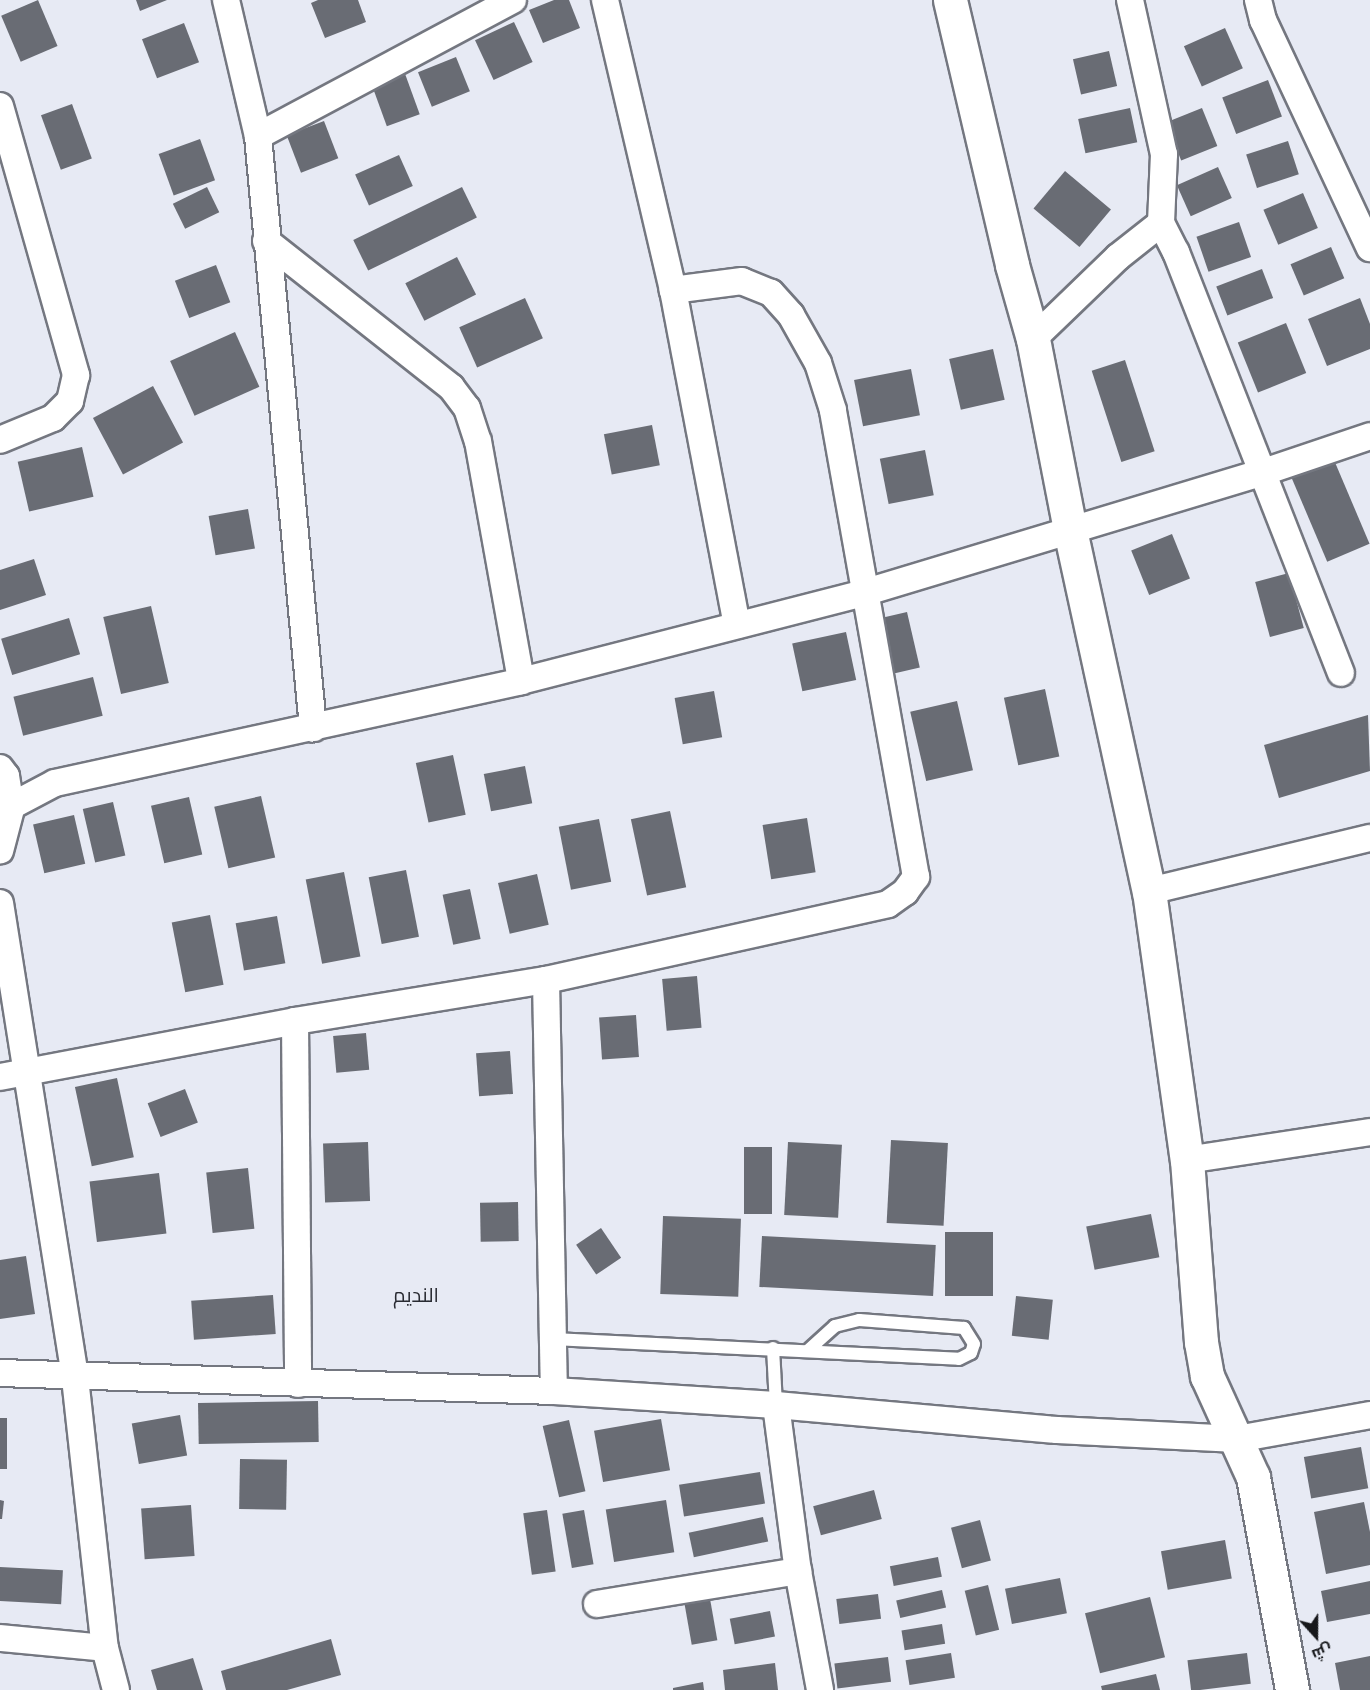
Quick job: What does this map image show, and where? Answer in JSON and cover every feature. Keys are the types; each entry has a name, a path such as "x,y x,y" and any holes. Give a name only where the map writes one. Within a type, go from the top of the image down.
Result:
{"main road":[{"path":"950,0 1033,339 1070,530 1149,891 1187,1160 1201,1342 1218,1404 1237,1439 1253,1477 1292,1690"}],"street":[{"path":"226,0 258,136 313,728"},
{"path":"258,136 513,0"},
{"path":"605,0 673,290 737,626"},
{"path":"1130,0 1164,154 1161,223 1176,252 1341,673"},
{"path":"1258,0 1263,20 1370,248"},
{"path":"0,106 76,375 70,401 53,418 0,440"},
{"path":"1033,339 1118,257 1161,223"},
{"path":"266,241 451,387 467,408 477,441 521,681"},
{"path":"12,1075 295,1021 546,980 888,904 905,892 916,877 863,593 833,410 818,363 792,315 771,293 742,281 673,290"},
{"path":"5,811 55,783 521,681 863,593 1261,473 1370,436"},
{"path":"0,852 5,811 2,774 55,783"},
{"path":"1149,891 1370,838"},
{"path":"0,903 12,1075 75,1378 105,1648 116,1690"},
{"path":"546,980 554,1391"},
{"path":"295,1021 297,1384"},
{"path":"1187,1160 1370,1132"},
{"path":"0,1373 75,1378 554,1391 776,1405 1057,1430 1237,1439 1370,1415"},
{"path":"776,1405 798,1571 820,1690"},
{"path":"597,1604 798,1571"},
{"path":"0,1638 105,1648"}],"lane":[{"path":"553,1339 773,1348 959,1359 971,1353 974,1344 963,1328 859,1320 835,1326 808,1350"},
{"path":"773,1348 776,1405"}],"building":[{"path":"38,0 58,46 21,62 1,16"},
{"path":"136,0 167,0 140,11"},
{"path":"318,0 358,0 366,22 325,38 311,3"},
{"path":"554,0 569,0 580,28 543,43 529,10"},
{"path":"514,22 533,62 494,80 475,40"},
{"path":"184,23 199,62 157,78 142,39"},
{"path":"1225,28 1243,68 1202,86 1184,46"},
{"path":"1109,51 1117,86 1081,94 1073,59"},
{"path":"456,57 470,91 432,107 418,72"},
{"path":"404,71 420,114 387,126 371,83"},
{"path":"1268,80 1282,116 1236,134 1222,98"},
{"path":"72,104 92,159 61,170 41,115"},
{"path":"1130,108 1137,142 1085,153 1078,119"},
{"path":"1202,108 1217,146 1181,161 1166,123"},
{"path":"324,121 338,158 301,173 287,135"},
{"path":"200,139 215,180 174,195 159,154"},
{"path":"1288,141 1299,174 1257,188 1246,155"},
{"path":"399,155 413,186 369,206 355,175"},
{"path":"1218,167 1232,198 1191,216 1177,185"},
{"path":"1065,171 1111,210 1079,247 1034,209"},
{"path":"207,187 219,212 185,229 173,204"},
{"path":"462,187 477,218 368,271 353,240"},
{"path":"1303,193 1318,228 1278,245 1263,210"},
{"path":"1239,222 1251,257 1208,272 1196,237"},
{"path":"1331,247 1344,278 1304,295 1290,264"},
{"path":"457,257 476,294 424,321 405,283"},
{"path":"216,265 230,302 189,318 175,281"},
{"path":"1262,269 1273,298 1227,316 1216,287"},
{"path":"525,298 543,338 477,367 459,327"},
{"path":"1360,298 1370,324 1370,349 1327,366 1308,319"},
{"path":"1286,323 1306,373 1258,393 1238,342"},
{"path":"235,332 259,387 195,416 170,361"},
{"path":"993,349 1005,400 961,410 949,359"},
{"path":"1125,360 1155,451 1121,462 1092,371"},
{"path":"911,369 920,415 863,426 854,380"},
{"path":"153,386 183,443 123,474 93,418"},
{"path":"652,425 660,465 612,475 604,434"},
{"path":"82,447 93,497 29,512 18,462"},
{"path":"925,450 934,495 889,504 880,459"},
{"path":"1334,460 1370,544 1327,562 1292,478"},
{"path":"248,509 255,548 216,555 209,516"},
{"path":"1172,534 1190,579 1149,595 1131,550"},
{"path":"34,559 46,595 0,610 0,570"},
{"path":"1289,573 1304,628 1270,637 1255,582"},
{"path":"151,606 169,683 121,694 103,617"},
{"path":"907,612 920,668 890,675 877,619"},
{"path":"69,618 80,654 12,675 1,639"},
{"path":"846,632 856,680 802,691 792,643"},
{"path":"93,677 103,716 23,736 13,697"},
{"path":"1045,689 1059,756 1018,765 1004,698"},
{"path":"714,691 722,737 683,744 675,698"},
{"path":"957,701 973,770 926,781 910,712"},
{"path":"1368,715 1370,771 1279,798 1264,745"},
{"path":"453,755 466,815 429,823 416,763"},
{"path":"525,766 532,803 491,811 484,774"},
{"path":"261,796 275,857 228,868 214,807"},
{"path":"189,797 202,854 164,863 151,806"},
{"path":"113,802 125,856 95,863 83,809"},
{"path":"670,811 686,887 647,896 631,819"},
{"path":"74,815 85,864 44,873 33,824"},
{"path":"807,818 816,872 771,879 763,825"},
{"path":"599,819 611,882 571,890 559,827"},
{"path":"406,870 419,937 382,944 369,877"},
{"path":"344,872 360,956 322,964 306,879"},
{"path":"537,874 549,925 510,934 498,883"},
{"path":"470,889 481,939 453,945 443,895"},
{"path":"210,915 224,985 185,992 172,922"},
{"path":"277,916 285,963 244,971 236,923"},
{"path":"697,976 702,1028 667,1031 662,979"},
{"path":"636,1015 639,1057 602,1059 599,1018"},
{"path":"366,1033 369,1070 336,1073 333,1036"},
{"path":"510,1051 513,1094 479,1096 476,1053"},
{"path":"117,1078 134,1157 92,1166 75,1087"},
{"path":"185,1089 198,1123 161,1137 148,1103"},
{"path":"891,1140 948,1143 944,1226 887,1223"},
{"path":"368,1142 370,1201 325,1203 323,1144"},
{"path":"788,1142 842,1145 838,1218 784,1215"},
{"path":"744,1147 772,1147 772,1214 744,1214"},
{"path":"248,1168 254,1229 213,1233 206,1172"},
{"path":"159,1173 166,1234 97,1242 90,1182"},
{"path":"518,1202 519,1241 481,1242 480,1203"},
{"path":"1151,1214 1159,1257 1095,1270 1086,1227"},
{"path":"663,1216 741,1219 738,1297 660,1294"},
{"path":"601,1228 621,1258 596,1275 576,1245"},
{"path":"945,1232 993,1232 993,1296 945,1296"},
{"path":"762,1236 936,1245 933,1296 759,1287"},
{"path":"26,1256 35,1314 0,1319 0,1260"},
{"path":"273,1295 276,1334 194,1340 191,1301"},
{"path":"1016,1296 1053,1300 1049,1340 1012,1336"},
{"path":"318,1401 319,1442 199,1444 198,1403"},
{"path":"180,1415 187,1455 139,1464 132,1424"},
{"path":"0,1418 7,1418 7,1469 0,1469"},
{"path":"661,1419 670,1470 603,1482 594,1431"},
{"path":"569,1420 585,1491 559,1497 543,1426"},
{"path":"1361,1447 1368,1488 1311,1498 1304,1457"},
{"path":"240,1459 287,1460 286,1510 239,1509"},
{"path":"760,1472 765,1504 684,1516 679,1485"},
{"path":"874,1490 882,1519 821,1535 813,1506"},
{"path":"0,1500 4,1501 2,1519 0,1519"},
{"path":"666,1500 674,1552 614,1562 606,1510"},
{"path":"1364,1502 1370,1532 1370,1565 1326,1574 1314,1512"},
{"path":"191,1505 195,1556 145,1559 141,1508"},
{"path":"547,1510 556,1571 532,1575 523,1513"},
{"path":"584,1510 594,1564 572,1568 562,1514"},
{"path":"763,1517 768,1541 694,1557 689,1533"},
{"path":"980,1520 991,1561 962,1568 951,1528"},
{"path":"1225,1540 1232,1578 1168,1590 1161,1551"},
{"path":"938,1557 942,1577 894,1586 890,1566"},
{"path":"0,1567 63,1570 61,1604 0,1601"},
{"path":"1060,1578 1067,1613 1012,1624 1005,1589"},
{"path":"1370,1581 1370,1614 1327,1622 1321,1591"},
{"path":"988,1585 999,1630 976,1635 965,1591"},
{"path":"942,1590 946,1608 900,1618 896,1601"},
{"path":"709,1593 717,1640 692,1645 683,1598"},
{"path":"878,1594 881,1619 839,1624 836,1599"},
{"path":"1150,1597 1165,1657 1100,1673 1085,1613"},
{"path":"770,1611 775,1637 735,1644 730,1619"},
{"path":"942,1624 945,1644 905,1650 902,1630"},
{"path":"331,1639 341,1675 287,1690 226,1690 221,1671"},
{"path":"951,1653 955,1678 909,1685 906,1660"},
{"path":"1247,1653 1251,1684 1191,1690 1187,1660"},
{"path":"1370,1656 1370,1690 1340,1690 1335,1663"},
{"path":"888,1657 891,1682 837,1688 834,1664"},
{"path":"193,1658 203,1690 157,1690 151,1670"},
{"path":"775,1663 778,1690 725,1690 723,1670"},
{"path":"1156,1674 1160,1690 1102,1690 1101,1686"},
{"path":"703,1682 704,1690 673,1690 673,1688"}],"district":[{"name":"النديم","path":"416,1294"}]}
